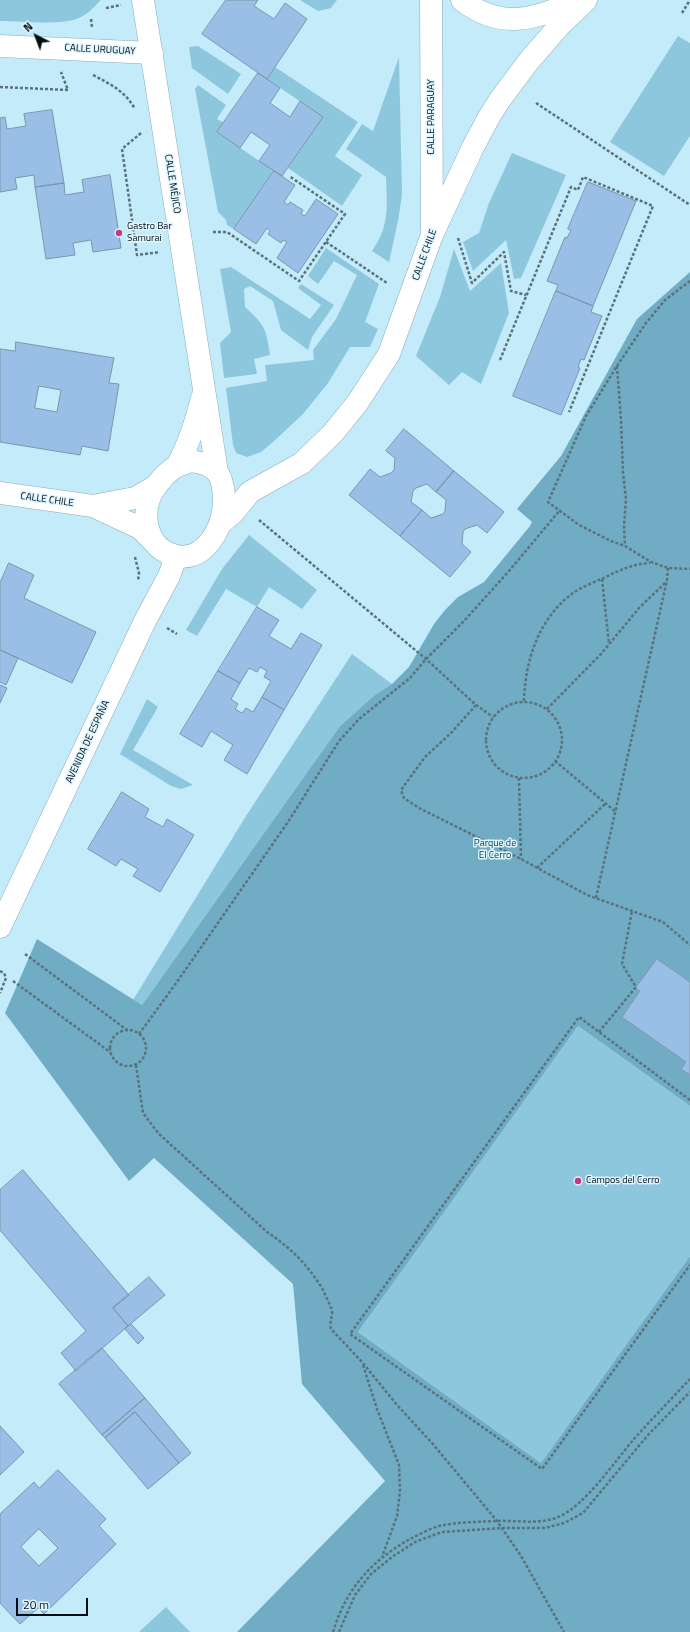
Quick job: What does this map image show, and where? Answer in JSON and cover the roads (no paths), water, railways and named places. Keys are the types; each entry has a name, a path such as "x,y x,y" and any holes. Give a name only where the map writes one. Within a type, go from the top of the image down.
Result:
{"street":[{"name":"CALLE MÉJICO","path":"143,0 201,363 203,391"},
{"name":"CALLE PARAGUAY","path":"431,0 432,234"},
{"path":"462,0 475,10 508,20 526,19 546,14 576,0"},
{"name":"CALLE CHILE","path":"221,523 233,513 250,492 302,463 334,433 358,402 389,354 432,234 473,147 499,101 528,62 560,24 586,0"},
{"name":"CALLE URUGUAY","path":"0,46 152,53"},
{"path":"177,466 187,447 196,424 203,391"},
{"path":"203,391 217,472 224,495 224,508 221,523 214,537 203,549 190,556 176,557 162,550 152,540 147,524 149,499 156,486 170,471 177,466 191,462 205,463 217,472"},
{"name":"CALLE CHILE","path":"93,506 135,498 156,486"},
{"name":"CALLE CHILE","path":"224,495 250,492"},
{"name":"CALLE CHILE","path":"0,494 93,506 140,528 152,540"},
{"name":"AVENIDA DE ESPAÑA","path":"0,927 139,635 169,576 176,557"}],"place":[{"name":"Gastro Bar Samurai","path":"119,233"},
{"name":"Campos del Cerro","path":"578,1181"}],"park label":[{"name":"Parque de El Cerro","path":"495,850"}]}
